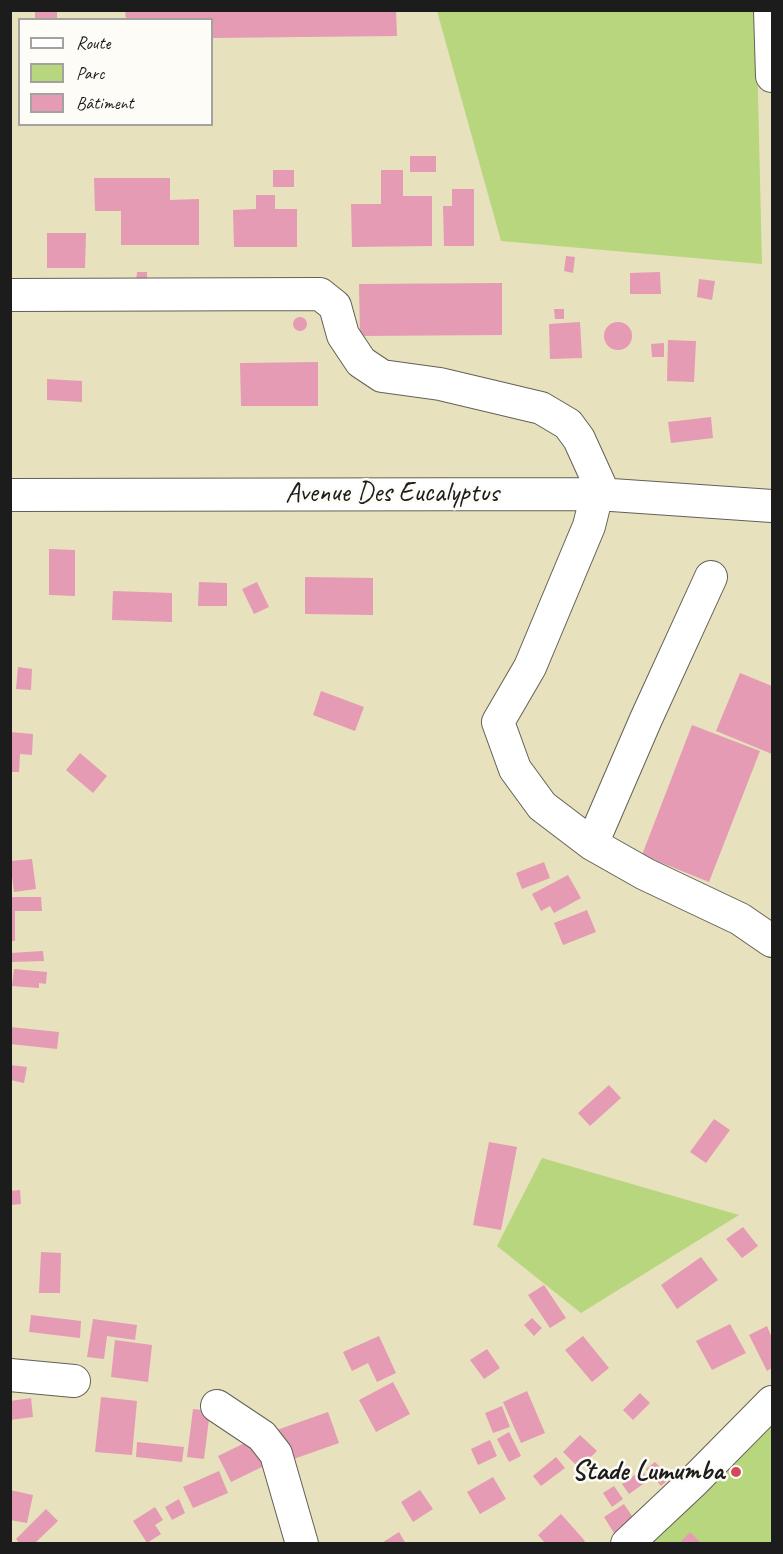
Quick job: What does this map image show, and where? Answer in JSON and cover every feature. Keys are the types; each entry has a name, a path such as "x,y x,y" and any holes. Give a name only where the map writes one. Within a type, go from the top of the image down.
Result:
{"street":[{"path":"770,10 772,75"},
{"path":"10,295 320,294 335,306 343,335 361,362 382,376 440,384 541,408 568,424 579,439 600,494 589,526 530,667 498,722 515,768 542,806 592,844 645,874 740,919 772,941"},
{"name":"Avenue Des Eucalyptus","path":"10,495 600,494 772,506"},
{"path":"592,844 711,577"},
{"path":"10,1375 74,1381"},
{"path":"627,1544 694,1481 772,1402"},
{"path":"218,1406 262,1436 276,1454 302,1544"}],"green space":[{"path":"437,11 756,11 762,264 501,241"},
{"path":"542,1158 739,1215 581,1313 497,1246"},
{"name":"Stade Lumumba","path":"772,1400 772,1543 626,1543"}],"building":[{"path":"35,10 57,10 57,18 35,18"},
{"path":"125,10 396,10 397,36 213,38 213,18 126,18"},
{"path":"410,156 436,156 436,172 410,172"},
{"path":"273,170 294,170 294,187 273,187"},
{"path":"381,170 403,170 403,196 432,196 432,246 352,247 351,204 381,204"},
{"path":"94,178 170,178 170,200 199,199 199,245 121,245 121,211 95,211"},
{"path":"452,189 474,189 474,246 444,246 443,206 452,206"},
{"path":"256,195 275,195 275,209 297,209 297,247 234,247 233,210 256,209"},
{"path":"47,233 86,233 85,268 47,268"},
{"path":"566,256 575,257 573,273 564,271"},
{"path":"137,272 147,272 147,283 136,283"},
{"path":"660,272 661,294 630,294 630,273"},
{"path":"699,279 715,281 712,300 697,297"},
{"path":"502,283 502,335 360,336 359,284"},
{"path":"554,309 564,309 564,319 555,319"},
{"path":"297,317 303,317 307,324 303,331 297,331 293,327 293,321"},
{"path":"580,322 582,358 550,359 549,324"},
{"path":"618,322 628,326 632,336 628,346 618,350 608,346 604,336 608,326"},
{"path":"668,340 696,341 694,382 667,381"},
{"path":"664,343 664,357 652,357 651,344"},
{"path":"318,362 318,406 241,406 240,363"},
{"path":"47,379 82,381 82,402 47,400"},
{"path":"711,417 713,438 671,443 668,422"},
{"path":"49,549 75,550 75,596 49,595"},
{"path":"305,577 373,578 373,615 305,614"},
{"path":"199,582 227,583 227,606 198,606"},
{"path":"257,582 269,607 254,614 242,589"},
{"path":"113,591 172,593 172,622 112,620"},
{"path":"18,667 32,669 31,690 16,689"},
{"path":"740,673 772,686 772,754 716,731"},
{"path":"321,691 364,707 355,731 313,715"},
{"path":"692,725 760,751 709,882 642,855"},
{"path":"10,732 33,734 32,755 20,754 19,772 10,772"},
{"path":"80,753 107,776 93,793 66,770"},
{"path":"32,859 36,889 14,892 10,861"},
{"path":"544,862 550,878 522,889 516,873"},
{"path":"568,875 581,898 554,913 550,906 541,911 532,894"},
{"path":"10,897 41,897 42,911 15,911 15,941 10,941"},
{"path":"587,910 596,932 563,945 554,923"},
{"path":"43,951 44,961 10,962 10,953"},
{"path":"14,969 47,972 46,984 39,983 39,988 12,986"},
{"path":"10,1027 59,1032 57,1049 10,1044"},
{"path":"11,1065 27,1067 24,1083 10,1080"},
{"path":"609,1085 621,1098 590,1126 578,1113"},
{"path":"714,1119 730,1130 706,1163 690,1152"},
{"path":"489,1142 517,1147 501,1230 473,1225"},
{"path":"20,1190 21,1204 10,1205 10,1191"},
{"path":"743,1227 758,1246 742,1258 726,1239"},
{"path":"41,1252 61,1253 60,1293 39,1293"},
{"path":"701,1257 718,1280 677,1309 661,1285"},
{"path":"544,1285 566,1318 550,1328 528,1295"},
{"path":"31,1315 81,1321 80,1338 29,1332"},
{"path":"532,1318 542,1328 534,1336 524,1325"},
{"path":"93,1319 137,1325 135,1340 107,1336 104,1359 87,1357"},
{"path":"730,1324 746,1353 712,1370 696,1341"},
{"path":"767,1326 772,1338 772,1368 767,1371 749,1335"},
{"path":"379,1336 396,1373 377,1382 368,1363 352,1371 343,1352"},
{"path":"583,1336 609,1368 592,1382 565,1350"},
{"path":"115,1340 152,1345 148,1382 111,1377"},
{"path":"487,1349 500,1368 484,1379 470,1360"},
{"path":"393,1382 410,1414 376,1432 359,1400"},
{"path":"527,1391 545,1433 521,1443 503,1402"},
{"path":"640,1393 650,1403 633,1420 623,1410"},
{"path":"101,1397 137,1401 132,1455 95,1452"},
{"path":"31,1398 33,1417 10,1420 10,1401"},
{"path":"502,1406 510,1427 493,1433 485,1413"},
{"path":"193,1409 210,1411 204,1459 187,1457"},
{"path":"328,1412 339,1443 285,1462 274,1431"},
{"path":"509,1432 521,1456 509,1462 497,1439"},
{"path":"580,1435 597,1451 579,1468 563,1452"},
{"path":"253,1439 266,1465 231,1482 218,1456"},
{"path":"490,1440 497,1456 478,1465 471,1449"},
{"path":"137,1442 184,1447 182,1462 136,1457"},
{"path":"556,1457 565,1468 541,1486 533,1476"},
{"path":"655,1462 670,1478 661,1486 646,1469"},
{"path":"642,1470 649,1480 629,1494 622,1484"},
{"path":"219,1471 228,1493 193,1508 183,1487"},
{"path":"493,1477 506,1499 480,1514 467,1492"},
{"path":"614,1486 623,1499 612,1507 603,1493"},
{"path":"10,1490 33,1495 27,1523 10,1520"},
{"path":"420,1490 433,1509 413,1522 401,1502"},
{"path":"179,1499 185,1513 172,1520 165,1507"},
{"path":"624,1504 634,1519 614,1533 604,1517"},
{"path":"155,1507 163,1520 155,1525 161,1534 147,1543 133,1521"},
{"path":"46,1509 58,1521 34,1544 20,1544 16,1539"},
{"path":"561,1514 585,1541 582,1544 546,1544 538,1535"},
{"path":"399,1532 406,1544 380,1544"},
{"path":"690,1532 702,1544 679,1544"}],"place":[{"name":"Stade Lumumba","path":"736,1472"}]}
